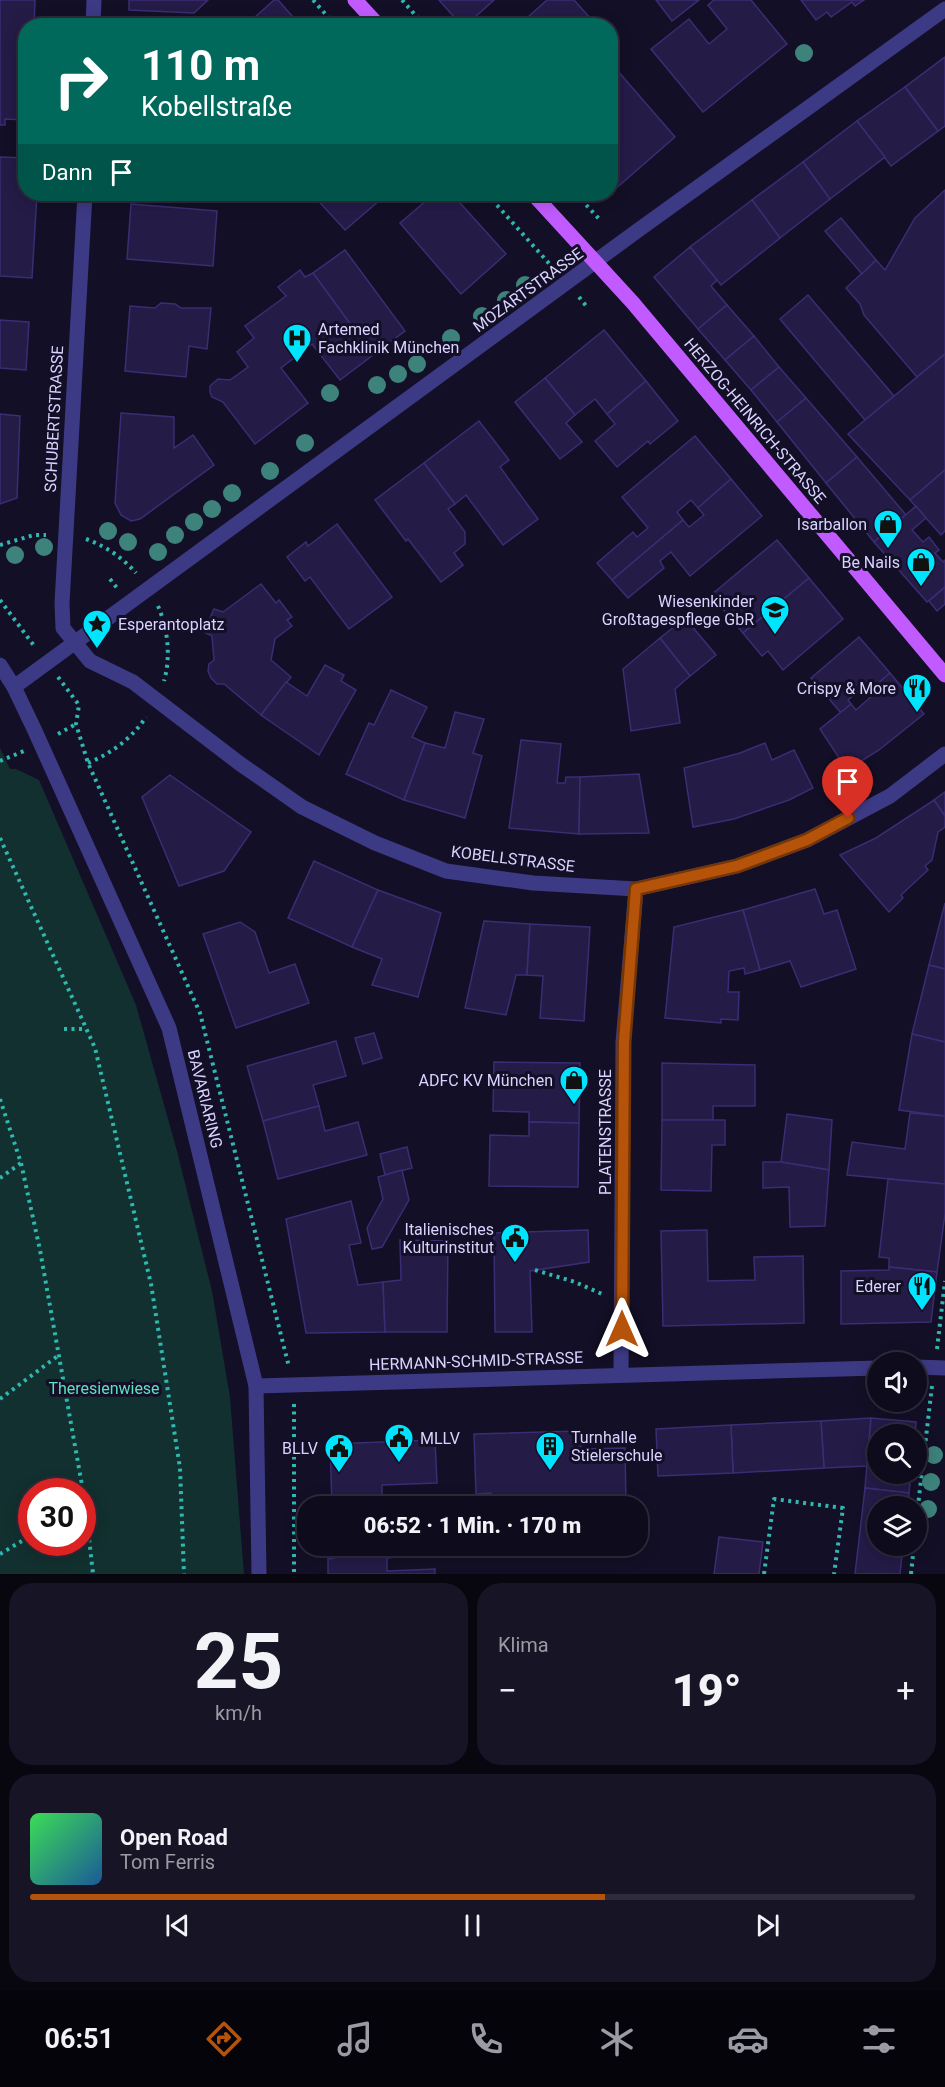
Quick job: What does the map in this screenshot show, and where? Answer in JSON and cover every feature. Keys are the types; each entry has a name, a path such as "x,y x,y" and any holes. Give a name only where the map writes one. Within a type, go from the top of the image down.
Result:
{"main road":[{"path":"355,0 372,18"},
{"name":"HERZOG-HEINRICH-STRASSE","path":"540,201 633,303 945,675"}],"street":[{"path":"93,18 94,0"},
{"name":"MOZARTSTRASSE","path":"75,644 945,9"},
{"name":"SCHUBERTSTRASSE","path":"75,644 63,628 62,603 85,201"},
{"path":"14,687 75,644"},
{"name":"KOBELLSTRASSE","path":"75,644 90,661 134,682 239,763 302,807 375,843 446,871 533,883 636,889 737,866 807,840 890,796 945,754"},
{"name":"BAVARIARING","path":"0,665 14,687 169,1028 256,1386 259,1574"},
{"name":"PLATENSTRASSE","path":"621,1375 624,1042 636,889"},
{"name":"HERMANN-SCHMID-STRASSE","path":"256,1386 867,1368"}],"path":[{"path":"313,0 329,18"},
{"path":"402,0 418,18"},
{"path":"493,201 587,307"},
{"path":"582,201 601,221"},
{"path":"0,838 95,1048 151,1284 180,1468 184,1574"},
{"path":"64,1029 86,1029"},
{"path":"0,1099 21,1163 40,1250 80,1478"},
{"path":"0,1178 21,1163"},
{"path":"535,1270 575,1282 605,1295 622,1306"},
{"path":"920,1496 940,1368 945,1281"},
{"path":"0,1399 59,1355"},
{"path":"764,1574 774,1499 843,1508 834,1574"},
{"path":"0,1554 18,1543"},
{"path":"91,1556 93,1574"},
{"path":"911,1574 913,1556"}],"green space":[{"name":"Theresienwiese","path":"0,748 10,769 16,769 39,780 136,1005 177,1151 212,1291 230,1397 244,1574 0,1574"}],"building":[{"path":"0,0 35,0 34,18 18,18 18,120 5,119 5,125 0,125"},
{"path":"129,0 208,0 194,13 129,10"},
{"path":"274,0 278,0 294,18 254,18"},
{"path":"439,0 494,0 474,18 455,18"},
{"path":"547,0 574,0 590,18 527,18"},
{"path":"656,0 699,0 672,21"},
{"path":"714,0 751,0 787,44 703,112 651,49 689,19 709,44 727,29 708,5"},
{"path":"801,0 864,0 855,6 852,2 831,17 827,12 816,20"},
{"path":"945,57 945,126 938,131 905,87"},
{"path":"618,71 675,137 618,187"},
{"path":"905,87 938,131 891,166 857,121"},
{"path":"857,121 885,157 830,199 803,162"},
{"path":"0,157 18,158 18,201 37,201 32,278 0,276"},
{"path":"803,162 830,199 780,238 752,200"},
{"path":"945,190 945,354 917,377 864,315 860,304 846,288 876,260 885,270 915,218"},
{"path":"752,200 780,238 721,285 690,247"},
{"path":"318,201 379,201 345,230"},
{"path":"426,201 458,201 506,254 461,294 400,223"},
{"path":"131,204 217,211 213,266 127,259"},
{"path":"841,218 876,260 862,274 825,231"},
{"path":"690,247 717,280 711,286 727,305 698,329 654,277"},
{"path":"345,250 405,331 373,355 313,273"},
{"path":"300,270 305,277 313,273 373,355 340,380 312,344 281,368 308,403 255,444 223,402 212,397 210,386 218,379 230,380 248,367 237,352 254,338 245,326 286,296 278,287"},
{"path":"808,295 894,396 865,420 780,319"},
{"path":"161,303 175,304 181,308 211,308 207,349 189,346 186,377 125,371 130,306 155,308"},
{"path":"727,305 754,336 725,360 698,329"},
{"path":"0,320 29,322 26,370 0,368"},
{"path":"604,330 646,381 607,414 595,399 575,415 545,378"},
{"path":"754,336 779,367 751,390 725,360"},
{"path":"945,354 945,470 910,500 848,434"},
{"path":"779,367 806,398 777,422 751,390"},
{"path":"545,378 575,415 566,423 582,442 560,459 515,402"},
{"path":"646,381 678,421 650,444 648,441 617,467 595,441 615,424 607,414"},
{"path":"806,398 857,457 826,483 777,422"},
{"path":"121,413 174,417 174,448 193,435 214,465 140,519 131,521 121,515 115,503"},
{"path":"0,414 20,416 17,498 0,504"},
{"path":"479,421 509,460 500,467 538,519 503,545 466,495 455,504 424,463"},
{"path":"695,436 731,479 698,508 691,500 677,512 683,520 612,580 597,563 633,532 637,537 648,528 622,497"},
{"path":"857,457 906,515 874,542 826,483"},
{"path":"424,463 455,504 448,509 465,532 465,544 454,553 463,565 441,582 375,500"},
{"path":"945,470 945,531 941,535 910,500"},
{"path":"731,479 762,516 690,576 671,552 660,561 664,568 628,598 612,580 683,520 689,527 704,515 698,508"},
{"path":"916,506 926,518 912,530 923,542 929,537 939,550 935,553 943,562 945,560 945,587 927,602 874,542"},
{"path":"337,524 392,597 349,629 310,577 305,581 287,557 306,542 308,546"},
{"path":"777,540 809,578 743,633 711,595"},
{"path":"809,578 843,619 783,670 768,651 762,656 743,633"},
{"path":"261,584 276,603 279,600 292,617 287,620 292,626 275,639 271,660 291,677 261,715 224,684 217,684 211,678 208,671 209,664 214,660 212,636 204,632 214,609 223,612"},
{"path":"945,587 945,604 937,611 929,601"},
{"path":"685,618 716,655 690,676 660,638"},
{"path":"859,637 890,673 869,691 865,685 848,700 851,704 841,713 811,678"},
{"path":"660,638 690,676 675,689 680,723 631,731 623,669"},
{"path":"325,665 344,675 341,681 356,690 319,755 261,715 286,682 307,696"},
{"path":"890,673 924,714 879,750 847,770 820,729 851,704 856,710 873,695 869,691"},
{"path":"391,690 427,707 412,737 425,743 404,800 346,774 369,723 374,725"},
{"path":"455,712 484,719 473,753 482,756 465,818 404,800 425,743 445,748"},
{"path":"521,740 561,744 557,783 565,783 566,777 580,777 579,834 509,828"},
{"path":"765,743 772,760 794,750 813,788 789,800 734,819 693,827 684,768 740,753"},
{"path":"639,774 649,833 579,834 580,777"},
{"path":"170,775 251,832 224,871 179,886 142,797"},
{"path":"945,792 945,816 934,800"},
{"path":"934,800 945,816 945,827 938,832 932,860 925,866 928,870 901,895 903,898 889,912 840,855 876,838"},
{"path":"314,861 378,890 352,947 288,918"},
{"path":"815,889 824,914 837,910 856,969 801,987 790,961 760,970 743,910"},
{"path":"378,890 441,913 418,997 372,985 382,959 352,947"},
{"path":"945,903 945,969 929,965"},
{"path":"743,910 760,970 745,974 744,968 729,971 728,992 739,992 738,1020 721,1019 721,1023 665,1018 674,927"},
{"path":"484,921 530,924 527,975 516,975 506,1015 465,1008"},
{"path":"240,922 255,932 269,973 295,964 309,1003 236,1028 203,934"},
{"path":"530,924 590,927 584,1021 540,1018 543,976 527,975"},
{"path":"929,965 945,969 945,1042 912,1034"},
{"path":"374,1033 382,1058 363,1064 355,1038"},
{"path":"912,1034 945,1042 945,1116 899,1110"},
{"path":"336,1041 346,1076 313,1085 319,1106 263,1121 247,1066"},
{"path":"494,1062 580,1063 579,1123 529,1122 529,1112 493,1111"},
{"path":"662,1063 755,1065 755,1106 713,1106 713,1120 662,1120"},
{"path":"319,1106 325,1131 358,1122 367,1155 278,1179 263,1121"},
{"path":"910,1113 945,1116 945,1184 847,1175 852,1142 905,1149"},
{"path":"787,1114 832,1120 829,1170 781,1162"},
{"path":"662,1120 725,1120 725,1145 712,1145 711,1191 661,1190"},
{"path":"529,1122 579,1123 578,1187 489,1186 490,1135 529,1136"},
{"path":"407,1147 412,1168 385,1175 380,1154"},
{"path":"763,1162 781,1162 829,1170 825,1226 790,1227 789,1187 763,1188"},
{"path":"402,1170 409,1200 382,1247 372,1249 367,1228 383,1199 378,1177"},
{"path":"888,1179 945,1184 945,1214 937,1272 889,1267 889,1258 879,1257"},
{"path":"351,1201 361,1243 349,1245 358,1285 383,1282 385,1332 306,1333 286,1219"},
{"path":"588,1230 589,1262 530,1271 532,1332 495,1332 494,1233"},
{"path":"707,1230 708,1281 755,1280 754,1257 803,1256 804,1323 663,1326 661,1231"},
{"path":"400,1240 448,1241 447,1332 385,1332 383,1282 401,1280"},
{"path":"889,1267 937,1272 931,1322 841,1324 841,1271 889,1270"},
{"path":"871,1418 870,1424 867,1424 867,1466 824,1468 821,1421"},
{"path":"871,1418 916,1422 916,1424 870,1424"},
{"path":"821,1421 824,1468 733,1473 731,1425"},
{"path":"731,1425 733,1473 658,1476 656,1429"},
{"name":"Turnhalle Stielerschule","path":"580,1431 581,1449 625,1448 626,1496 476,1494 474,1434"},
{"path":"435,1440 437,1483 382,1485 382,1496 332,1496 330,1444"},
{"path":"867,1465 867,1484 910,1484 909,1493 865,1488"},
{"path":"865,1488 909,1493 909,1496 867,1496 867,1556 902,1556 900,1574 855,1574"},
{"path":"719,1537 763,1542 759,1574 714,1574"},
{"path":"334,1556 395,1556 387,1558 387,1571 435,1569 435,1574 328,1574 328,1559 334,1558"}],"place":[{"name":"Artemed Fachklinik München","path":"297,364"},
{"name":"Isarballon","path":"888,550"},
{"name":"Be Nails","path":"921,588"},
{"name":"Wiesenkinder Großtagespflege GbR","path":"775,636"},
{"name":"Esperantoplatz","path":"97,650"},
{"name":"Crispy & More","path":"917,714"},
{"name":"ADFC KV München","path":"574,1106"},
{"name":"Italienisches Kulturinstitut","path":"515,1264"},
{"name":"Ederer","path":"922,1312"},
{"name":"MLLV","path":"399,1464"},
{"name":"Turnhalle Stielerschule","path":"550,1472"},
{"name":"BLLV","path":"339,1474"}],"route":[{"path":"622,1329 624,1042 636,889 737,866 807,840 848,818"}]}
